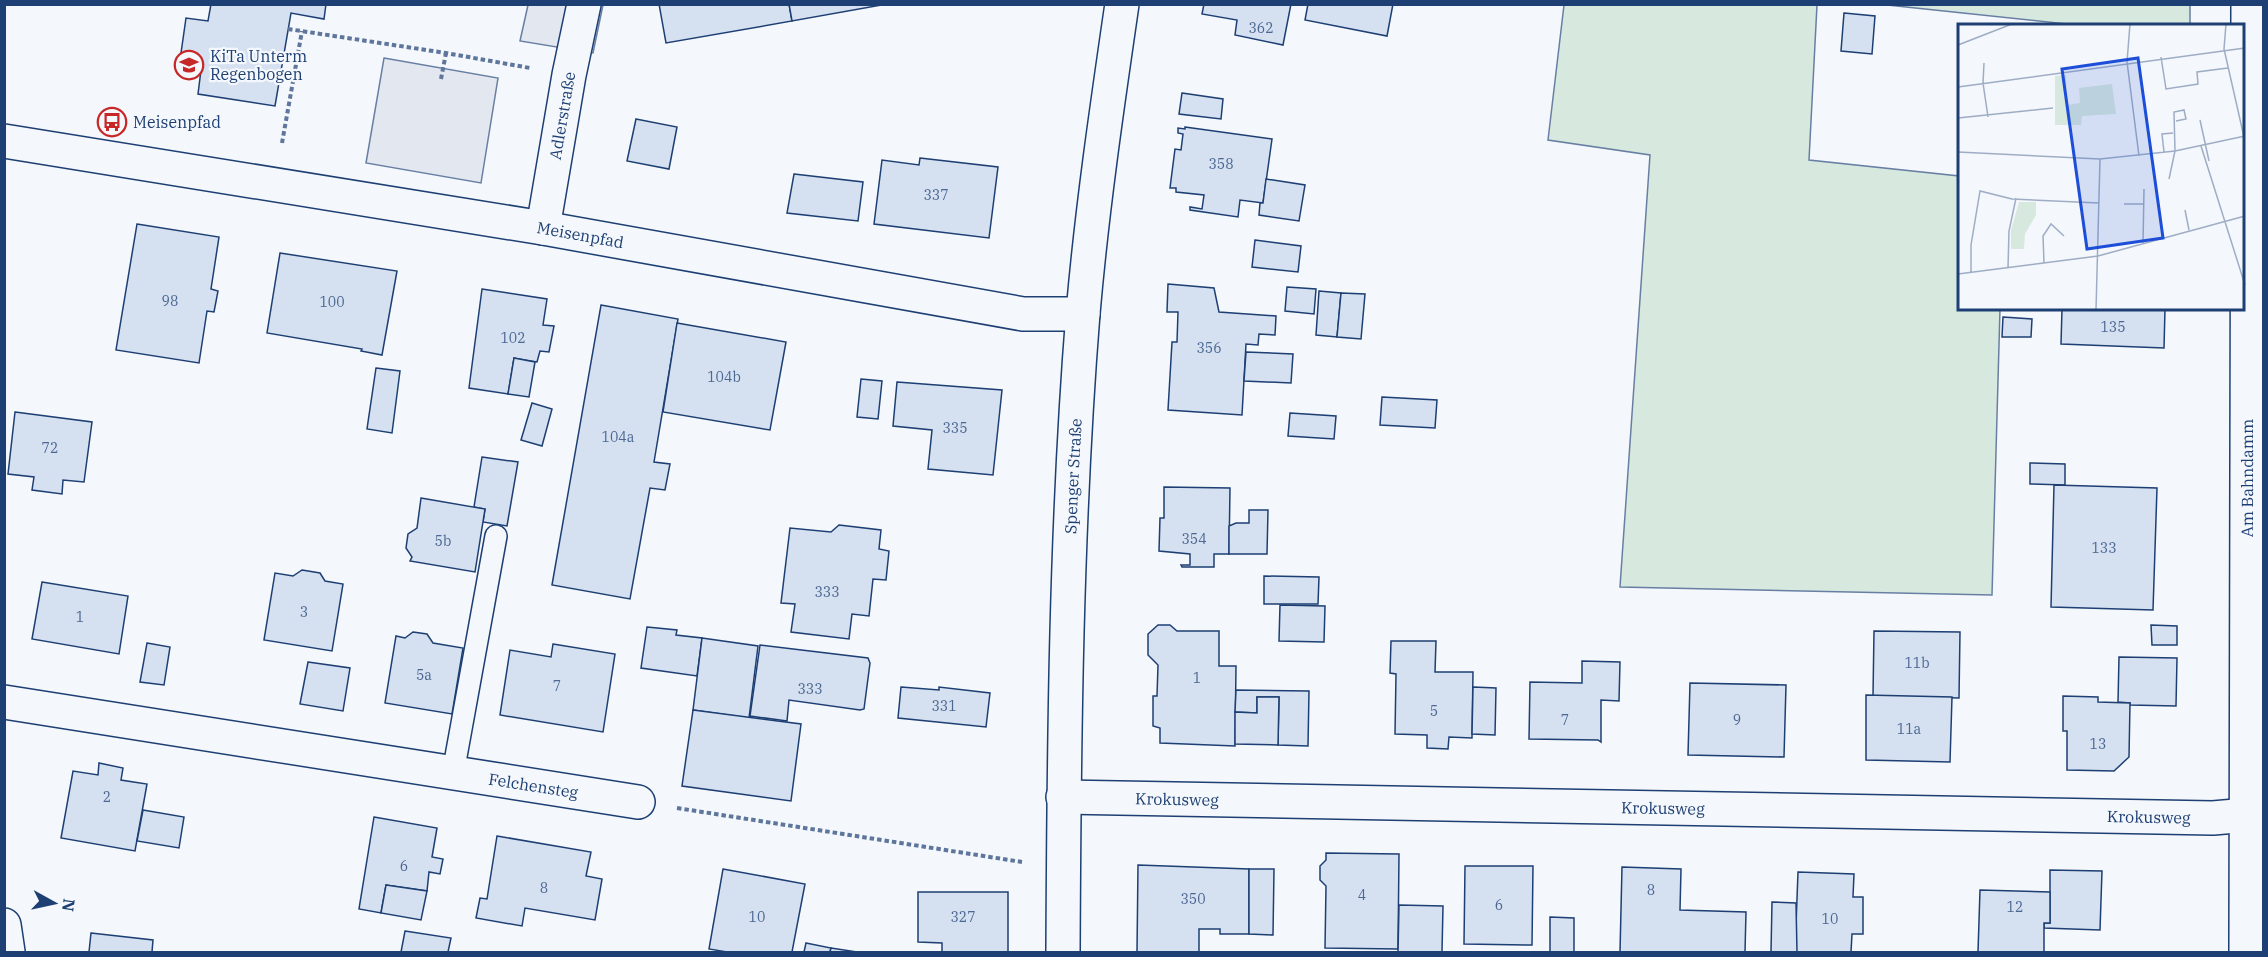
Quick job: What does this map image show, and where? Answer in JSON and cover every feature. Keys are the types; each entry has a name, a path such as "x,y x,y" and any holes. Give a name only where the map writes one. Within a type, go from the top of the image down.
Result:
{"street":[{"name":"Adlerstraße","path":"543,228 569,75 584,4"},
{"name":"Spenger Straße","path":"1063,952 1063,797 1069,577 1083,314 1093,211 1122,4"},
{"name":"Am Bahndamm","path":"2246,952 2255,817 2248,4"},
{"name":"Meisenpfad","path":"4,141 543,228 1023,314 1083,314"},
{"name":"Felchensteg","path":"4,702 638,802"},
{"name":"Krokusweg","path":"1063,797 2201,818 2255,817"},
{"path":"4,925 8,952"}],"lane":[{"path":"453,773 496,536"}],"path":[{"path":"288,29 446,53 569,75"},
{"path":"274,185 302,31"},
{"path":"441,79 446,53"},
{"path":"638,802 1024,862 1063,861"}],"shaded area":[{"path":"528,5 603,5 593,53 520,41"},
{"path":"1564,5 1817,5 1809,160 1958,176 1958,310 2000,310 1992,595 1620,587 1650,155 1548,140"},
{"path":"1887,5 2190,5 2190,24 2067,24"},
{"path":"384,58 498,78 481,183 366,163"}],"building":[{"path":"211,4 326,4 324,19 291,13 275,106 198,94 201,70 179,67 186,18 208,21"},
{"path":"659,4 789,4 792,21 666,43"},
{"path":"789,4 887,4 792,21"},
{"path":"1204,4 1291,4 1283,45 1235,35 1237,20 1202,14"},
{"path":"1308,4 1393,4 1387,36 1305,20"},
{"path":"1844,13 1875,16 1872,54 1841,51"},
{"path":"1182,93 1223,99 1221,119 1179,114"},
{"path":"636,119 677,127 669,169 627,161"},
{"path":"1185,127 1272,139 1263,203 1240,200 1238,217 1190,210 1190,207 1202,209 1204,195 1176,192 1176,188 1170,188 1175,149 1181,150 1183,134 1178,133 1178,128 1185,129"},
{"path":"920,158 998,167 989,238 874,224 882,160 919,165"},
{"path":"794,174 863,182 858,221 787,213"},
{"path":"1266,179 1305,185 1299,221 1259,215"},
{"path":"137,224 219,237 211,289 218,291 214,312 207,311 199,363 116,350"},
{"path":"1255,240 1301,246 1298,272 1252,267"},
{"path":"280,253 397,271 382,355 361,351 362,349 267,333"},
{"path":"1168,284 1214,288 1219,312 1276,316 1275,335 1259,334 1258,345 1246,344 1242,415 1168,410 1172,342 1177,342 1178,312 1167,312"},
{"path":"1287,287 1316,289 1314,314 1285,311"},
{"path":"482,289 547,299 543,325 554,326 549,352 540,351 537,362 514,358 508,394 469,388"},
{"path":"1319,291 1341,293 1337,337 1316,335"},
{"path":"1341,293 1365,294 1361,339 1337,337"},
{"path":"601,305 678,319 654,462 670,464 665,490 650,488 630,599 552,585"},
{"path":"2062,310 2165,310 2164,348 2061,344"},
{"path":"2003,317 2032,319 2031,337 2002,337"},
{"path":"677,323 786,342 770,430 663,412"},
{"path":"1246,352 1293,354 1291,383 1244,381"},
{"path":"514,358 535,362 529,397 508,394"},
{"path":"376,368 400,371 392,433 367,429"},
{"path":"861,379 882,381 878,419 857,417"},
{"path":"897,382 1002,390 993,475 928,469 932,430 893,426"},
{"path":"1382,397 1437,400 1435,428 1380,425"},
{"path":"532,403 552,409 542,446 521,440"},
{"path":"15,412 92,422 84,482 63,480 62,494 32,490 34,477 8,474"},
{"path":"1290,413 1336,416 1334,439 1288,436"},
{"path":"482,457 518,462 507,526 483,522 485,509 474,507"},
{"path":"2030,463 2065,464 2065,485 2030,484"},
{"path":"2054,485 2157,488 2153,610 2051,607"},
{"path":"1164,487 1230,488 1229,554 1214,554 1214,567 1182,567 1181,565 1190,565 1190,554 1159,551 1160,518 1164,518"},
{"path":"421,498 485,509 475,572 410,561 412,557 406,548 408,534 417,528"},
{"path":"1249,510 1268,510 1267,554 1229,554 1229,526 1236,523 1249,523"},
{"path":"839,525 881,530 879,549 889,551 886,580 873,579 869,616 852,614 849,639 791,632 795,604 781,603 790,528 831,532"},
{"path":"302,570 320,573 325,581 343,584 332,651 264,640 275,573 293,576"},
{"path":"1264,576 1319,577 1318,604 1264,604"},
{"path":"42,582 128,596 119,654 32,639"},
{"path":"1280,605 1325,606 1324,642 1279,641"},
{"path":"1158,625 1170,625 1177,631 1219,631 1219,666 1236,666 1235,746 1160,743 1160,728 1153,726 1153,696 1157,696 1158,665 1148,655 1148,634"},
{"path":"2151,625 2177,626 2177,645 2152,645"},
{"path":"647,627 677,630 676,635 702,638 697,676 641,668"},
{"path":"1874,631 1960,632 1959,698 1873,696"},
{"path":"413,632 427,634 433,643 463,648 452,714 385,703 396,636 405,638"},
{"path":"702,638 758,646 749,718 693,710"},
{"path":"1391,641 1436,641 1435,672 1473,672 1472,738 1449,737 1448,749 1427,748 1427,735 1395,734 1396,674 1390,673"},
{"path":"147,643 170,647 164,685 140,682"},
{"path":"553,644 615,654 603,732 500,715 510,650 551,657"},
{"path":"760,645 868,658 870,663 864,709 789,700 787,721 750,716"},
{"path":"2119,657 2177,658 2176,706 2130,705 2130,703 2118,702"},
{"path":"1582,661 1620,662 1619,701 1601,700 1601,742 1598,740 1529,739 1530,682 1582,683"},
{"path":"308,662 350,668 343,711 300,704"},
{"path":"1690,683 1786,685 1784,757 1688,755"},
{"path":"901,687 939,690 939,687 990,693 986,727 898,718"},
{"path":"1473,687 1496,688 1495,735 1472,734"},
{"path":"1236,690 1309,691 1308,746 1278,745 1279,697 1257,697 1257,713 1235,712"},
{"path":"1866,695 1952,697 1950,762 1866,760"},
{"path":"2063,696 2098,697 2098,702 2130,703 2129,757 2114,771 2067,770 2067,731 2063,731"},
{"path":"1257,697 1279,697 1278,745 1235,744 1235,712 1257,713"},
{"path":"693,710 801,724 791,801 682,786"},
{"path":"99,763 123,768 121,780 147,784 135,851 61,838 73,771 98,775"},
{"path":"143,810 184,817 179,848 137,841"},
{"path":"374,817 437,828 432,857 443,859 440,874 429,872 427,891 386,885 381,913 359,909"},
{"path":"497,836 591,852 586,876 602,879 595,920 525,908 522,926 476,918 480,898 487,899"},
{"path":"1326,853 1399,854 1398,949 1325,948 1326,886 1320,880 1320,866 1326,860"},
{"path":"1138,865 1249,869 1249,934 1220,934 1220,929 1199,929 1199,952 1137,952"},
{"path":"1465,866 1533,866 1532,945 1464,944"},
{"path":"1622,867 1681,869 1680,910 1746,912 1745,952 1620,952"},
{"path":"723,869 805,884 792,952 727,952 709,949"},
{"path":"1249,869 1274,869 1273,935 1249,934"},
{"path":"2050,870 2102,871 2100,930 2044,928 2044,923 2050,923"},
{"path":"1798,872 1854,874 1853,897 1863,897 1863,934 1852,934 1851,952 1795,952"},
{"path":"386,885 427,891 421,920 381,913"},
{"path":"1980,890 2050,892 2050,923 2044,923 2044,952 1978,952"},
{"path":"918,892 1008,892 1008,952 942,952 942,943 918,942"},
{"path":"1772,902 1796,903 1797,952 1771,952"},
{"path":"1399,905 1443,906 1442,952 1398,952"},
{"path":"1550,917 1574,918 1574,952 1550,952"},
{"path":"405,931 451,938 448,952 401,952"},
{"path":"91,933 153,940 152,952 89,952"},
{"path":"806,943 831,948 830,952 804,952"},
{"path":"831,948 857,952 830,952"}],"place":[{"name":"KiTa Unterm Regenbogen","path":"189,65"},
{"name":"Meisenpfad","path":"112,122"}]}
